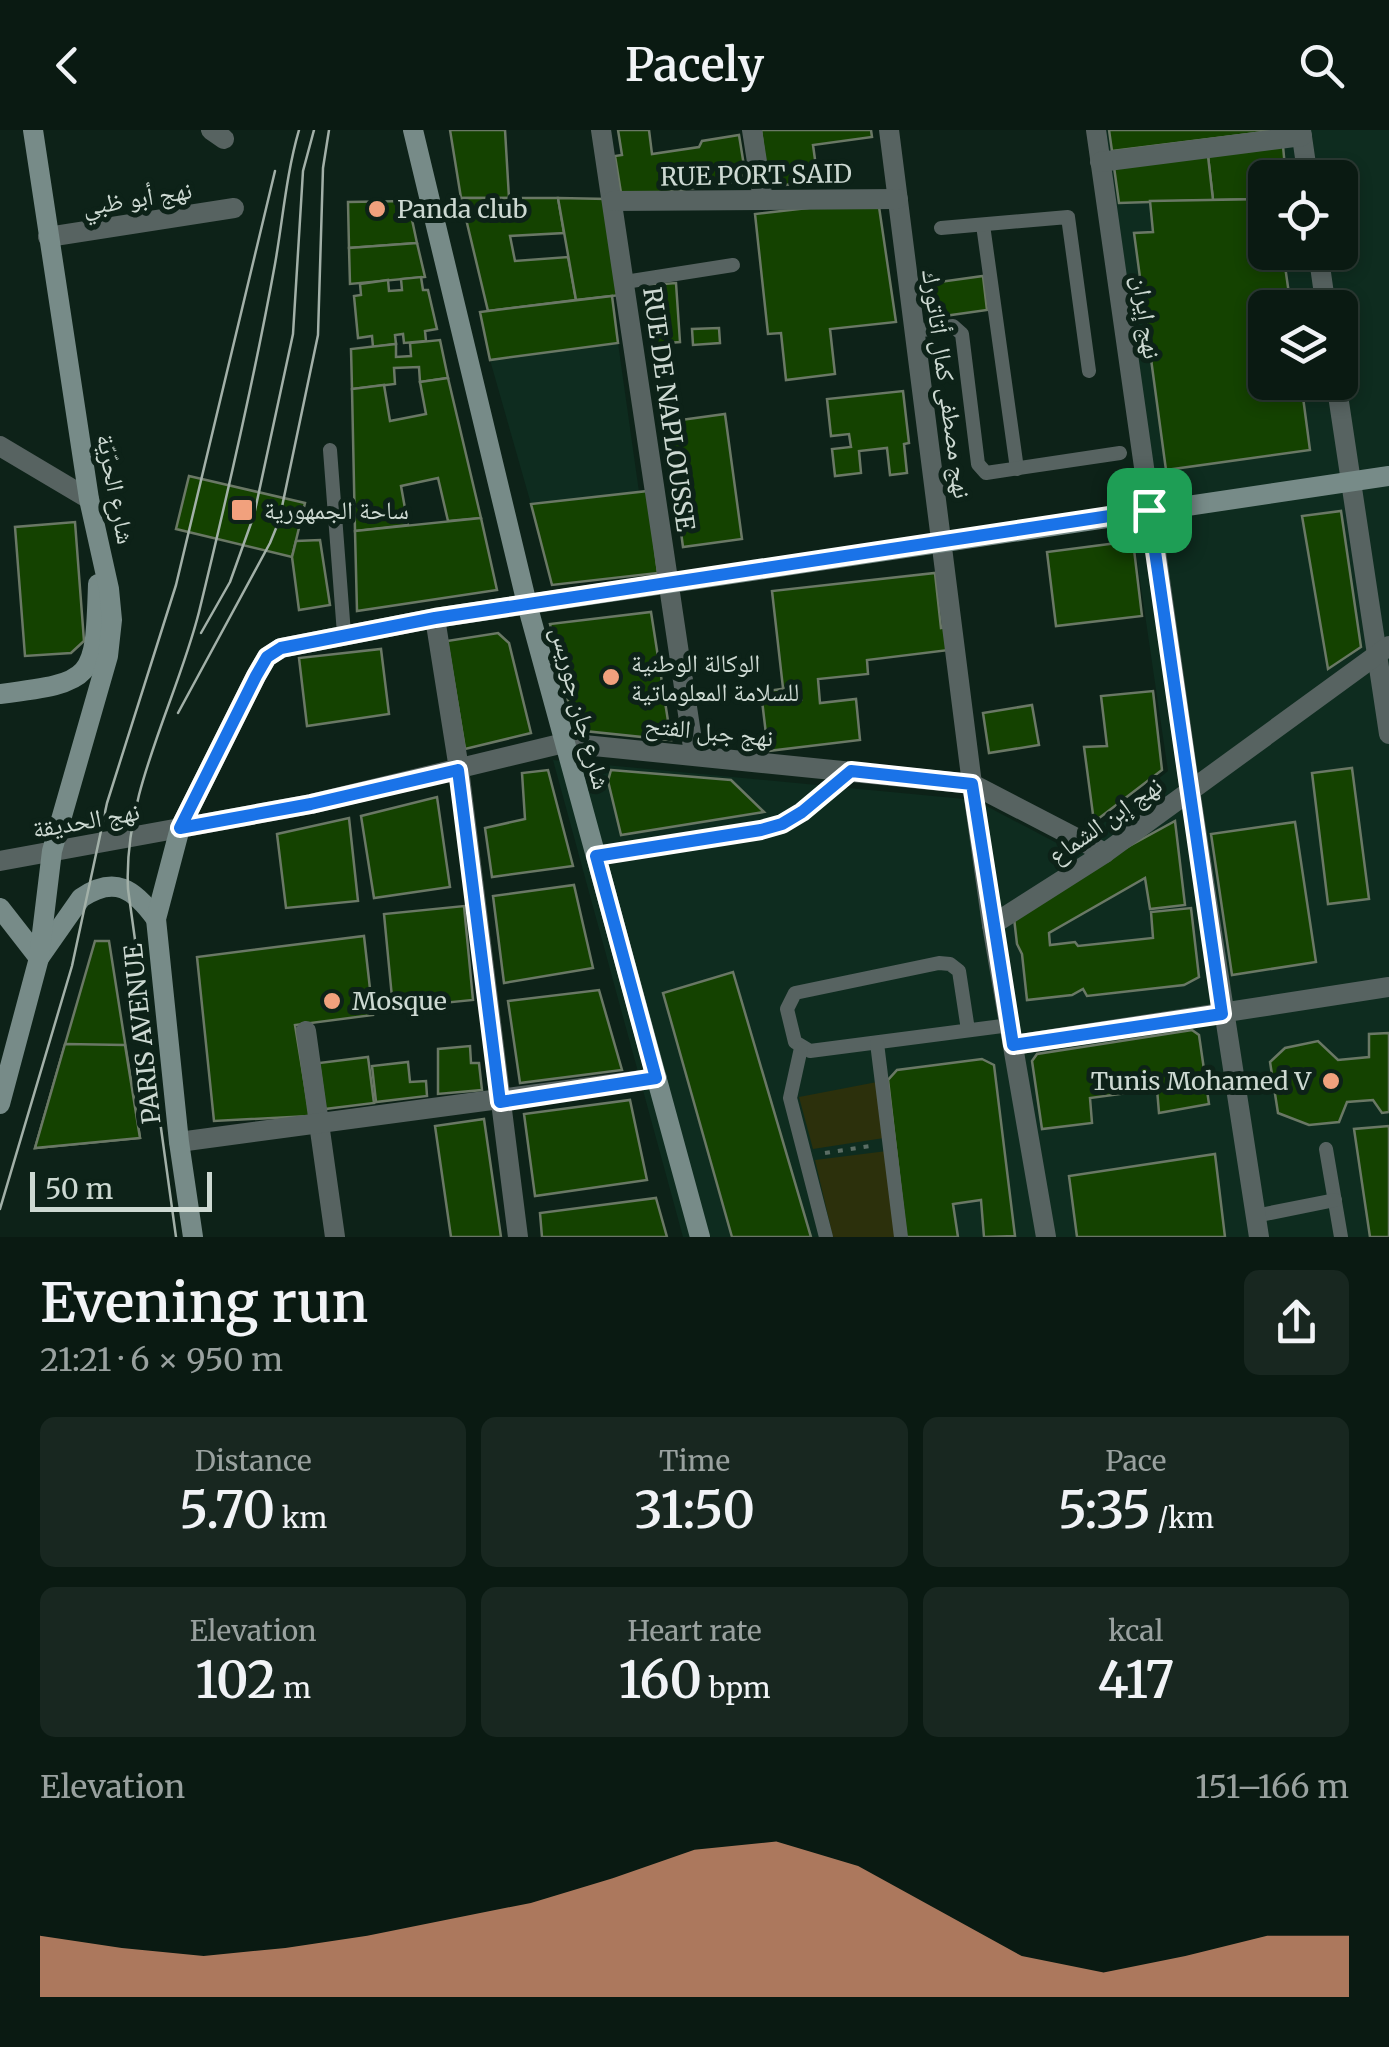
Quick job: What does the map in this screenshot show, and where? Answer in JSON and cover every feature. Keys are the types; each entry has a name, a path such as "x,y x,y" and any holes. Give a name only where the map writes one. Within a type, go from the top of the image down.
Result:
{"main road":[{"name":"شارع الحرّيّة","path":"33,130 112,620 108,656 52,851 40,958"},
{"name":"شارع جان جوريس","path":"413,130 526,604 700,1237"},
{"name":"PARIS AVENUE","path":"193,1237 156,919 180,828 267,657 281,648 435,618 1389,476"},
{"path":"0,694 60,686 81,676 94,654 98,542"},
{"path":"0,1104 40,958 81,898 106,887 128,889 141,898 156,919"},
{"path":"0,908 40,958"}],"street":[{"name":"RUE DE NAPLOUSSE","path":"601,130 694,754"},
{"path":"752,130 762,200"},
{"name":"نهج مصطفى كمال أتاتورك","path":"890,130 972,784 1046,1237"},
{"name":"نهج إيران","path":"1096,130 1222,1014 1257,1226"},
{"path":"1100,162 1302,133 1306,160"},
{"name":"RUE PORT SAID","path":"613,202 898,199"},
{"name":"نهج أبو ظبي","path":"48,237 234,208"},
{"path":"1339,400 1350,482 1384,650 1389,734"},
{"path":"0,446 90,499"},
{"path":"435,618 518,1237"},
{"name":"نهج إبن الشماع","path":"992,925 1104,853 1384,650"},
{"name":"نهج جبل الفتح","path":"180,828 311,804 564,743 972,784 1104,853"},
{"name":"نهج الحديقة","path":"0,861 180,828"},
{"path":"1012,1035 1222,1014 1389,988"},
{"path":"306,1031 335,1237"},
{"path":"179,1142 500,1102 656,1078"}],"lane":[{"path":"941,228 1068,217 1089,371"},
{"path":"983,224 1017,469"},
{"path":"625,282 732,265"},
{"path":"914,330 947,326 958,329 963,340 980,468 990,473 1120,453"},
{"path":"330,450 344,634"},
{"path":"596,856 782,824 851,771"},
{"path":"968,1030 958,971 950,964 939,963 795,994 788,1010 794,1042 810,1052 968,1030 1012,1035"},
{"path":"877,1042 901,1237"},
{"path":"801,1048 790,1098 826,1237"},
{"path":"1326,1149 1341,1237"},
{"path":"1257,1226 1334,1200"}],"path":[{"path":"805,1156 890,1144"}],"shaded area":[{"path":"1102,130 1389,130 1389,1237 683,1237 553,760 975,800 1070,850 1168,771 1134,540 1160,535"},
{"path":"618,343 639,492 531,504 490,360"},
{"path":"877,1082 884,1138 813,1149 799,1097"},
{"path":"887,1151 897,1237 833,1237 815,1160"}],"building":[{"path":"450,130 505,130 509,198 461,198"},
{"path":"618,130 649,130 652,154 699,147 702,141 739,135 745,172 740,181 622,199 615,156 622,155"},
{"path":"761,130 871,130 872,137 813,145 818,181 768,187"},
{"path":"1109,130 1281,130 1112,151"},
{"path":"1283,146 1284,160 1248,160 1248,199 1213,200 1208,156"},
{"path":"1208,156 1213,200 1119,203 1114,167"},
{"path":"461,198 558,198 564,233 510,236 515,261 568,257 576,300 488,311"},
{"path":"558,198 608,199 621,295 576,300"},
{"path":"1248,199 1248,270 1286,270 1288,290 1248,290 1248,400 1303,400 1310,450 1166,470 1134,233 1153,232 1150,201"},
{"path":"878,200 896,322 830,329 835,374 786,380 781,333 768,334 755,214"},
{"path":"408,201 417,243 349,248 348,202"},
{"path":"417,243 425,277 350,284 349,248"},
{"path":"983,276 987,310 937,317 932,283"},
{"path":"421,277 437,329 425,331 426,341 404,343 403,334 395,335 396,344 373,347 372,336 358,338 354,296 361,295 360,284 388,280 389,291 402,290 401,279"},
{"path":"676,283 680,342 654,344 650,285"},
{"path":"612,296 618,343 490,360 480,312"},
{"path":"719,328 720,343 693,345 692,329"},
{"path":"440,340 448,378 420,382 419,367 394,368 395,384 352,389 351,349 396,344 396,357 411,356 410,343"},
{"path":"448,378 481,518 448,521 438,478 401,486 408,525 355,531 352,389 384,385 390,421 426,414 420,382"},
{"path":"903,391 909,443 904,444 907,473 890,475 887,448 859,451 861,473 835,476 832,449 851,447 849,434 831,436 827,399"},
{"path":"725,414 742,539 683,547 666,422"},
{"path":"189,476 305,503 292,557 176,529"},
{"path":"648,491 658,573 552,585 531,504"},
{"path":"1341,511 1361,647 1328,669 1302,516"},
{"path":"481,518 497,590 357,611 355,531"},
{"path":"75,522 84,641 71,653 25,656 15,527"},
{"path":"320,540 330,605 299,610 292,557 296,541"},
{"path":"1133,541 1142,616 1056,626 1047,552"},
{"path":"935,573 941,628 946,627 949,650 867,660 868,674 818,679 820,703 856,699 860,740 768,751 761,692 782,689 783,702 801,700 799,687 783,688 772,591"},
{"name":"الوكالة الوطنية للسلامة المعلوماتية","path":"651,612 671,740 575,730 550,624"},
{"path":"498,633 509,643 531,733 465,749 447,641"},
{"path":"381,649 389,714 307,726 299,658"},
{"path":"1153,691 1162,770 1094,822 1084,747 1107,746 1101,696"},
{"path":"1032,705 1039,745 989,753 983,713"},
{"path":"1352,768 1369,899 1328,904 1312,773"},
{"path":"548,770 573,866 492,877 485,828 525,819 522,773"},
{"path":"611,770 731,780 764,812 621,835 608,781"},
{"path":"437,797 450,887 374,898 361,816"},
{"path":"349,818 358,901 286,908 277,834"},
{"path":"1175,821 1185,905 1150,909 1145,878 1049,933 1050,945 1153,938 1151,912 1191,908 1199,977 1184,985 1087,996 1083,989 1072,995 1027,1000 1014,918 1040,895"},
{"path":"1295,822 1316,962 1232,975 1211,834"},
{"path":"574,885 593,968 504,983 493,896"},
{"path":"464,906 473,1000 393,1008 384,914"},
{"path":"364,936 373,1015 295,1025 310,1116 214,1121 197,957"},
{"path":"95,941 109,941 140,1138 35,1148"},
{"path":"733,972 811,1237 732,1237 663,993"},
{"path":"599,990 622,1070 520,1083 508,1001"},
{"path":"1192,1030 1199,1035 1209,1104 1159,1113 1157,1089 1090,1098 1092,1123 1042,1129 1032,1061 1037,1054"},
{"name":"Tunis Mohamed V","path":"1389,1033 1389,1112 1382,1113 1373,1100 1347,1102 1339,1122 1309,1125 1278,1113 1270,1062 1285,1048 1318,1041 1338,1060 1369,1057 1369,1034"},
{"path":"65,1044 125,1045 140,1138 35,1148"},
{"path":"470,1046 471,1063 479,1063 482,1090 438,1094 438,1049"},
{"path":"368,1057 374,1103 325,1109 319,1063"},
{"path":"982,1059 994,1065 1015,1236 984,1237 981,1200 953,1204 958,1237 906,1237 888,1080 897,1070"},
{"path":"408,1062 410,1082 426,1081 427,1096 376,1102 372,1066"},
{"path":"630,1100 647,1180 535,1196 524,1114"},
{"path":"484,1119 501,1237 451,1237 435,1126"},
{"path":"1389,1126 1389,1237 1370,1237 1354,1129"},
{"path":"1215,1154 1225,1237 1077,1237 1069,1176"},
{"path":"656,1198 667,1237 542,1237 540,1213"}],"tram line":[{"path":"176,1237 128,889 129,853 142,783 189,646 220,525 258,351 299,130"},
{"path":"201,633 230,582 254,515 293,334 303,171 314,130"},
{"path":"178,713 279,521 318,335 323,168 329,130"},
{"path":"0,1209 72,966 107,803 176,585 275,171"}],"place":[{"name":"Panda club","path":"377,209"},
{"name":"ساحة الجمهورية","path":"242,510"},
{"name":"الوكالة الوطنية للسلامة المعلوماتية","path":"611,677"},
{"name":"Mosque","path":"332,1001"},
{"name":"Tunis Mohamed V","path":"1331,1081"}],"route":[{"path":"1149,510 1222,1014 1013,1045 972,784 851,771 782,824 596,856 656,1078 500,1102 458,770 311,804 180,828 256,676 267,657 281,648 435,618 1149,510"}]}
